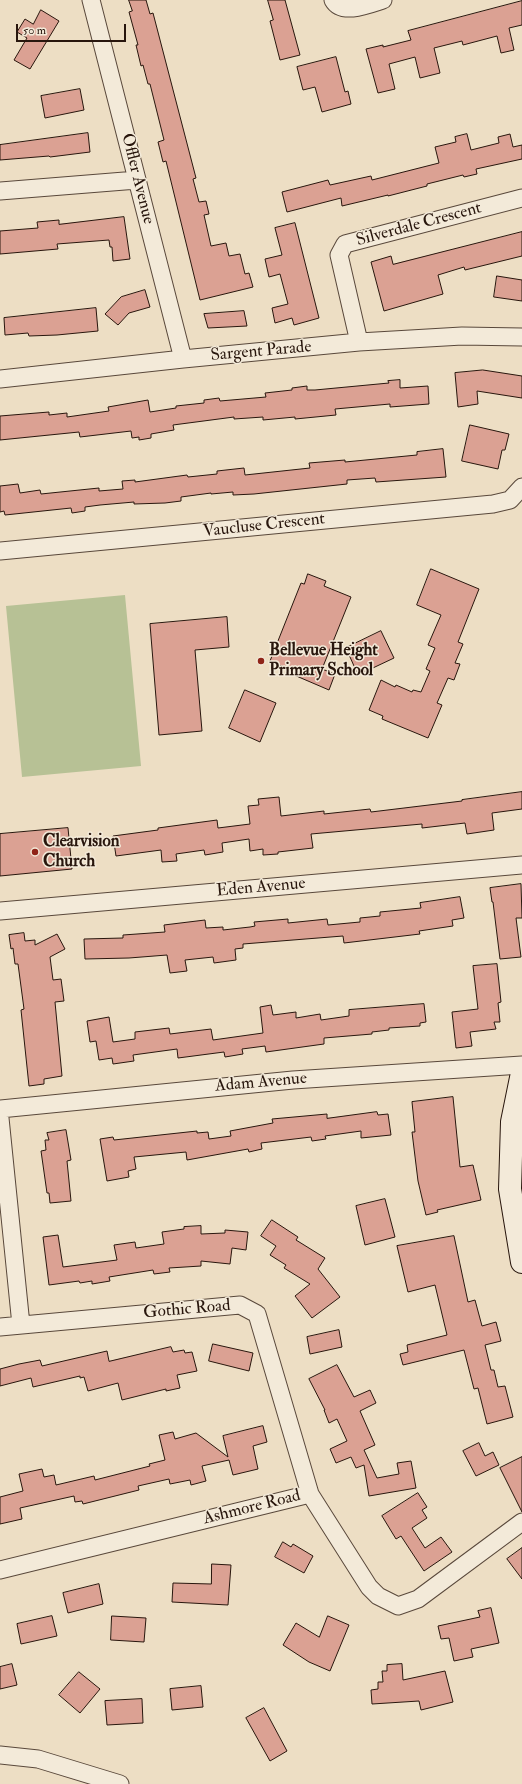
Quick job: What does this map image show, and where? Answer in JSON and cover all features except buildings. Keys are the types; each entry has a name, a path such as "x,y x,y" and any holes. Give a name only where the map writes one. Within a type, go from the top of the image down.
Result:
{"main road":[{"path":"522,1073 512,1122 510,1188 522,1262"}],"street":[{"name":"Offler Avenue","path":"91,0 183,359"},
{"path":"333,0 335,4 350,9 383,0"},
{"path":"0,191 137,180"},
{"name":"Silverdale Crescent","path":"359,342 339,255 345,244 522,198"},
{"name":"Sargent Parade","path":"0,379 359,342 462,336 522,337"},
{"name":"Vaucluse Crescent","path":"0,551 493,504 510,500 522,487"},
{"name":"Eden Avenue","path":"0,912 522,865"},
{"name":"Adam Avenue","path":"0,1109 293,1080 522,1065"},
{"path":"0,1118 21,1325"},
{"name":"Gothic Road","path":"0,1327 240,1305 257,1314 310,1494"},
{"name":"Ashmore Road","path":"0,1570 310,1494 369,1587 378,1596 398,1606 418,1600 522,1522"},
{"path":"0,1755 38,1759 120,1784"}],"green space":[{"path":"125,595 141,766 22,777 6,606"}],"place":[{"name":"Bellevue Height Primary School","path":"261,661"},
{"name":"Clearvision Church","path":"35,852"}]}
